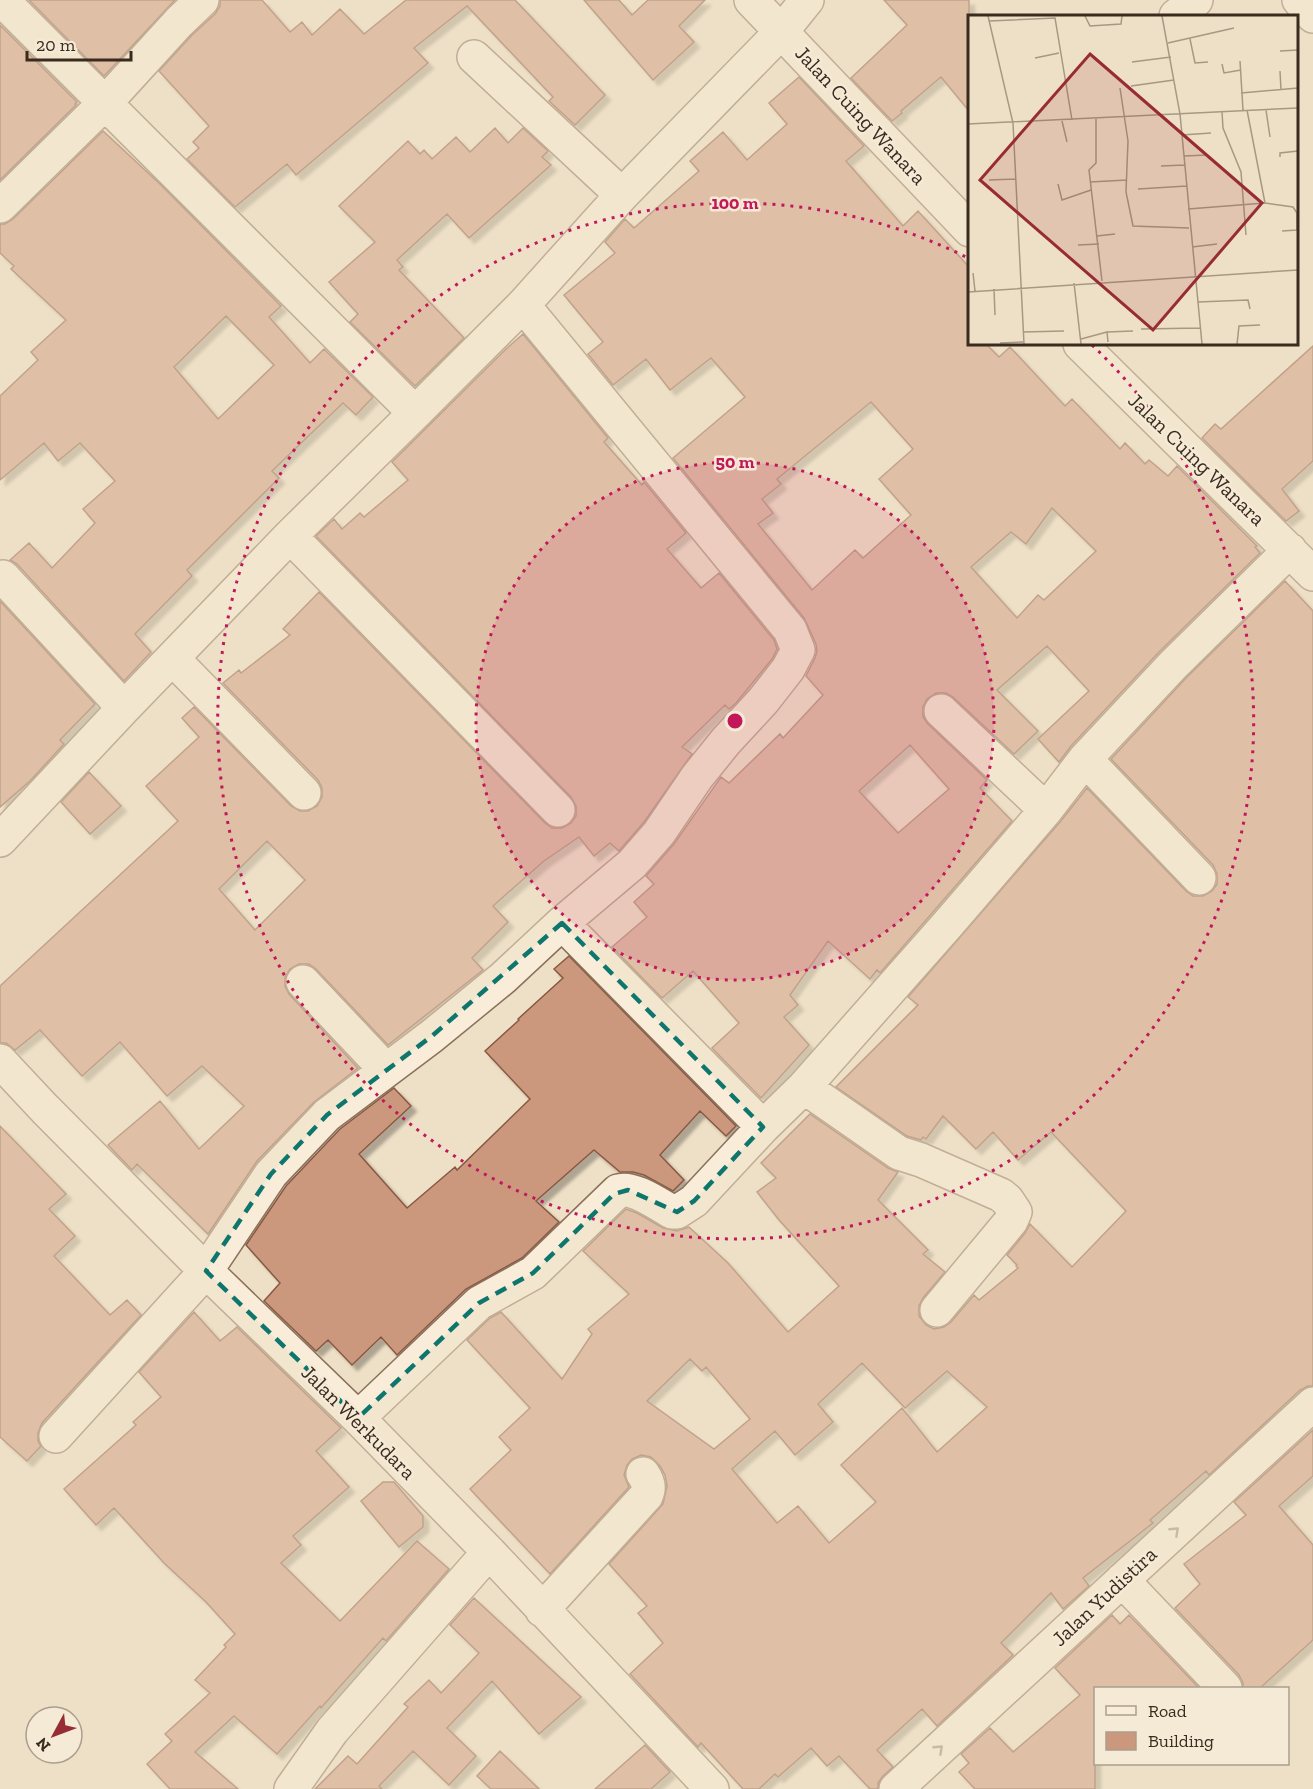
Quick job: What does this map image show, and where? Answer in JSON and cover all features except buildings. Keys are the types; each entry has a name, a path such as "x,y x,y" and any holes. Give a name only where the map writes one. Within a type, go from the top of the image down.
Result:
{"street":[{"path":"2,0 415,413"},
{"path":"0,206 106,102 178,22 201,0"},
{"name":"Jalan Cuing Wanara","path":"751,0 968,229"},
{"path":"4,828 290,536 523,305 622,195 782,31 807,0"},
{"path":"1177,15 1196,0"},
{"path":"1299,0 1313,15"},
{"path":"474,57 622,195"},
{"path":"56,1436 206,1271 271,1174 327,1116 432,1036 632,864 659,833 697,777 788,669 798,650 790,630 523,305"},
{"name":"Jalan Cuing Wanara","path":"1081,345 1313,574"},
{"path":"290,536 558,810"},
{"path":"358,1418 479,1303 533,1273 614,1194 624,1189 628,1190 672,1212 678,1212 694,1201 804,1087 1046,810 1085,759 1173,665 1290,550"},
{"path":"3,577 124,708"},
{"path":"172,659 304,793"},
{"path":"941,711 1046,810"},
{"path":"1085,759 1199,878"},
{"path":"562,923 763,1127"},
{"path":"303,982 386,1070"},
{"name":"Jalan Werkudara","path":"0,1061 206,1271 358,1418 489,1552 712,1789"},
{"path":"804,1087 899,1153 1000,1195 1012,1205 1015,1212 1011,1221 937,1311"},
{"name":"Jalan Yudistira","path":"896,1789 1313,1404"},
{"path":"542,1610 646,1496 648,1480 643,1474"},
{"path":"291,1789 332,1731 489,1552"},
{"path":"1122,1580 1223,1687"}],"highlighted area":[{"path":"562,923 763,1127 694,1201 677,1212 628,1190 614,1194 533,1273 479,1303 358,1418 206,1271 271,1174 327,1115 432,1036"}]}
